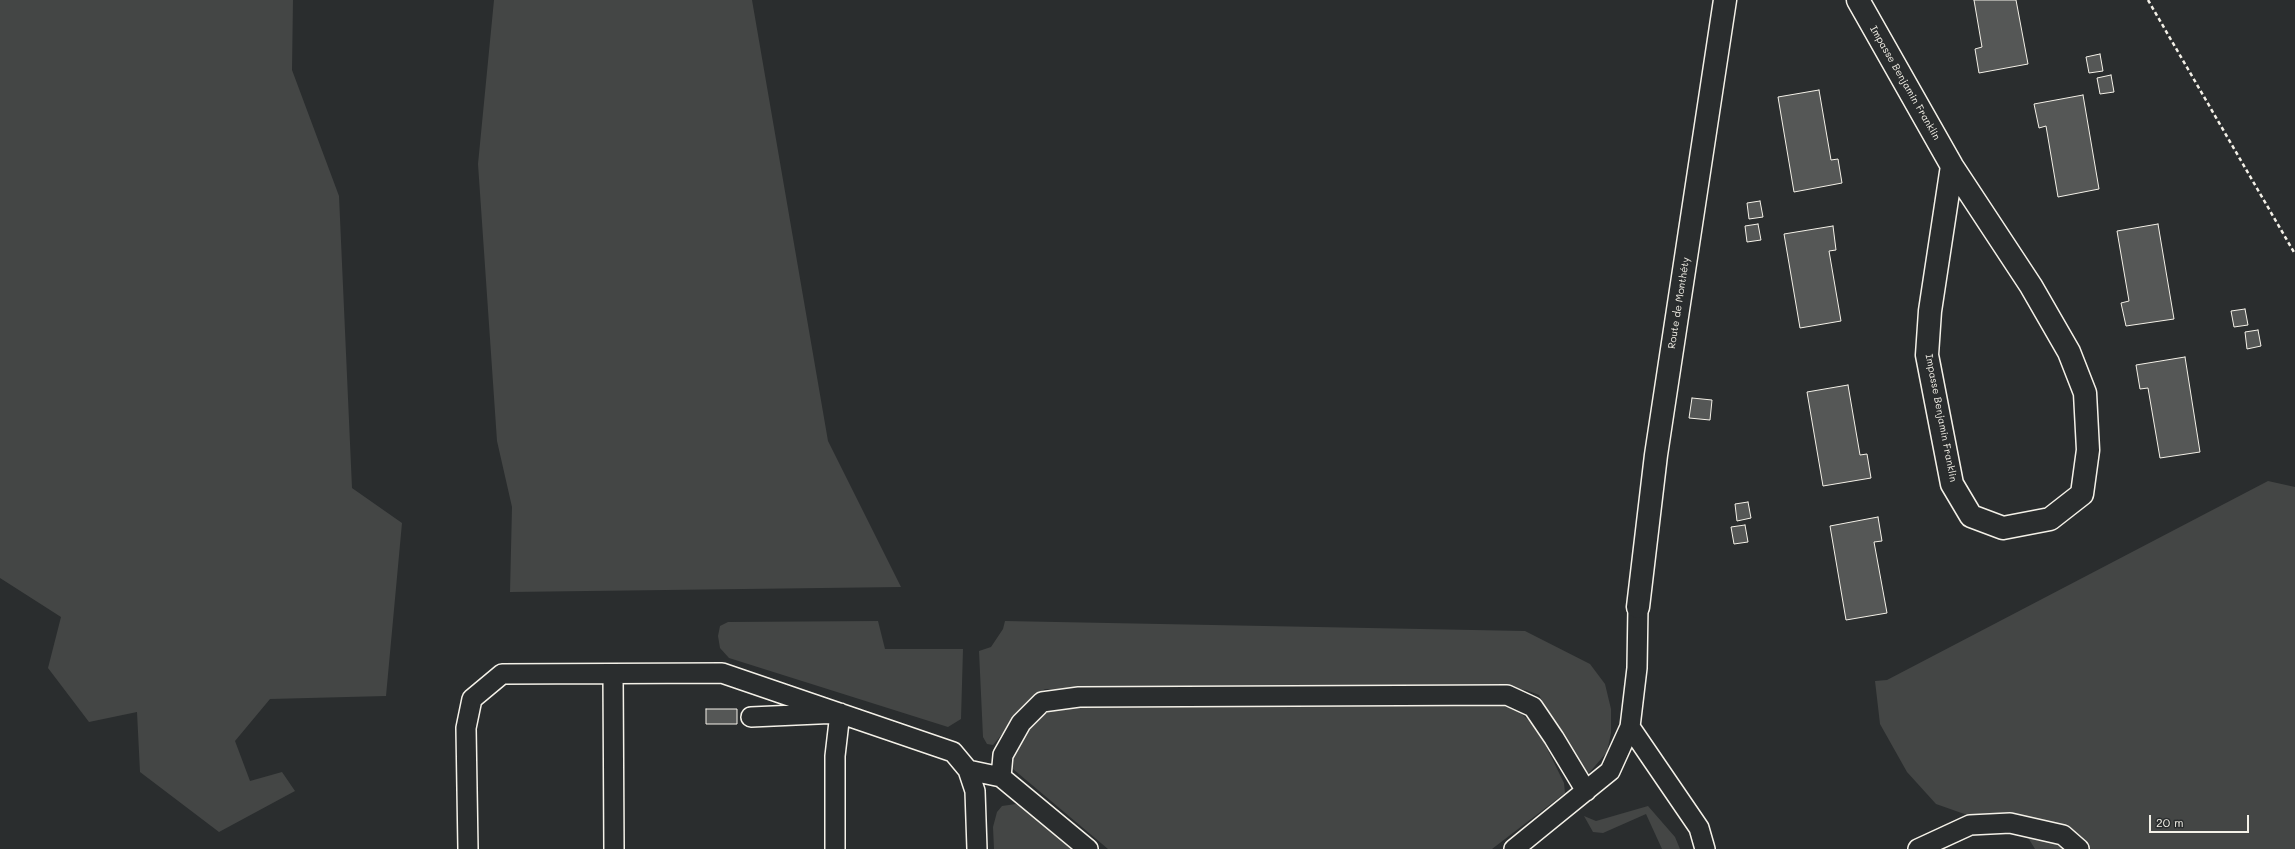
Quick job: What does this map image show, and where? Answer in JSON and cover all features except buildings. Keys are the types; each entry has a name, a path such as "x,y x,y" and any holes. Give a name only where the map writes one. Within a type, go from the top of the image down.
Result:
{"street":[{"name":"Route de Monthéty","path":"1638,607 1656,455 1725,0"},
{"name":"Impasse Benjamin Franklin","path":"1858,0 1952,166 2031,286 2069,352 2085,393 2088,450 2082,494 2050,519 2003,528 1971,516 1952,484 1927,355 1930,311 1952,166"}],"lane":[{"path":"1514,849 1610,770 1630,727 1637,668 1638,607"},
{"path":"468,849 466,728 472,699 502,674 722,673 953,752 968,770 976,791 976,849"},
{"path":"614,674 614,849"},
{"path":"1001,777 1003,755 1021,723 1042,702 1079,696 1507,695 1533,707 1554,738 1586,791"},
{"path":"751,716 840,713"},
{"path":"835,849 835,756 840,713"},
{"path":"1630,727 1699,828 1705,849"},
{"path":"968,770 1001,777 1088,849"},
{"path":"1918,849 1970,824 2010,823 2063,834 2079,849"}],"path":[{"path":"2148,0 2295,254"}],"shaded area":[{"path":"0,0 293,0 292,70 339,196 352,488 402,523 386,696 270,699 235,741 250,781 282,772 295,791 219,832 140,772 137,712 89,722 48,668 61,617 0,578"},
{"path":"494,0 752,0 828,441 901,587 510,592 512,507 497,441 478,164"},
{"path":"2268,481 2295,487 2295,849 2035,849 2027,836 1936,804 1907,772 1880,724 1875,681 1887,680"},
{"path":"878,621 885,649 963,649 961,719 948,727 729,658 720,648 718,636 720,626 728,622"},
{"path":"1005,621 1525,631 1590,664 1605,684 1611,709 1611,733 1607,752 1589,773 1581,769 1574,761 1539,695 1526,690 1499,687 1045,689 1035,695 993,745 987,744 983,737 979,651 991,647 1003,629"},
{"path":"1503,703 1515,708 1537,728 1564,783 1565,793 1492,849 1108,849 1013,769 1014,755 1036,720 1050,710 1066,705"},
{"path":"1016,804 1029,809 1077,849 994,849 993,827 997,812 1002,806"},
{"path":"1648,806 1675,837 1680,849 1662,849 1646,814 1603,833 1593,832 1584,816 1596,821"}]}
